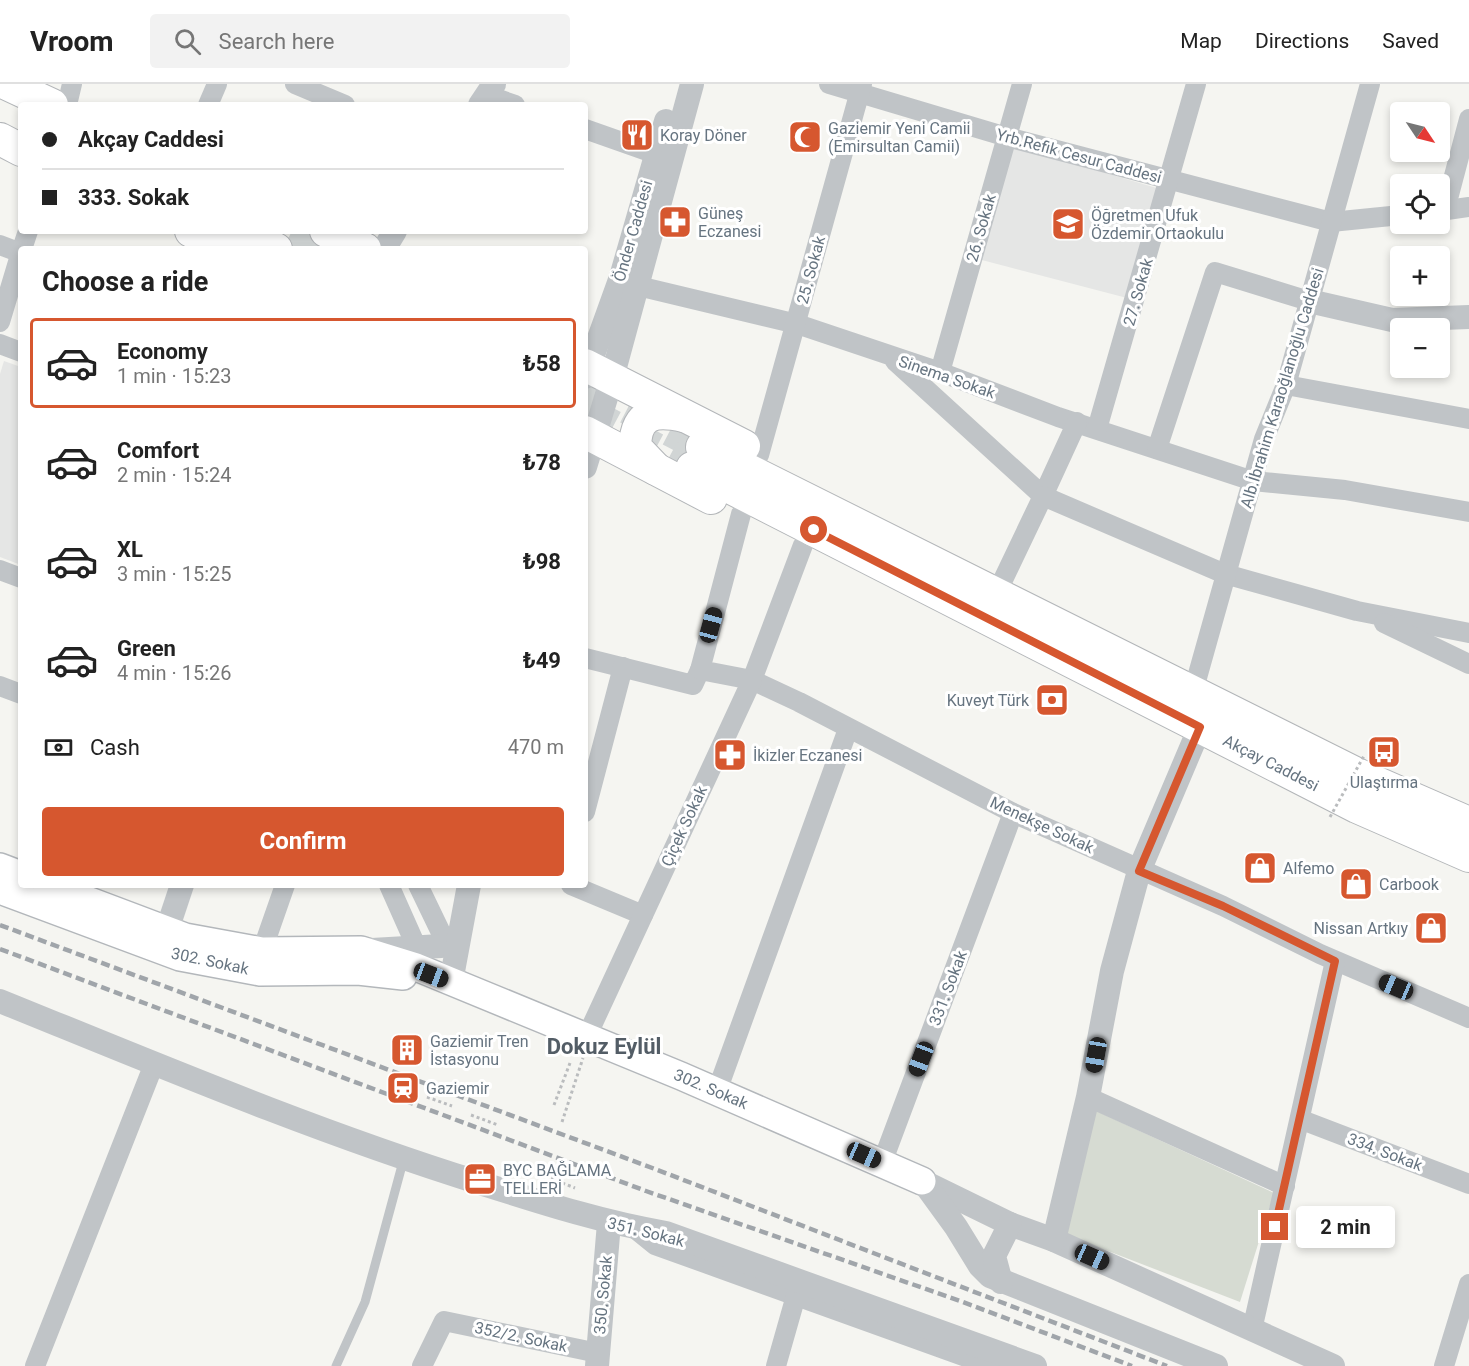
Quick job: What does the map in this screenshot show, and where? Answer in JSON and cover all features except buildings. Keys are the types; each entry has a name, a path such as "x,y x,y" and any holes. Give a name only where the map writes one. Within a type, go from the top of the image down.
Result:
{"highway":[{"path":"7,84 46,102"},
{"path":"0,95 18,103"},
{"path":"0,119 18,128"},
{"path":"0,139 18,148"},
{"path":"197,234 223,246"},
{"path":"284,234 333,240 336,246"},
{"path":"300,235 351,246"},
{"path":"593,372 691,417 1001,584 1066,643"},
{"path":"658,470 635,447 636,431 642,421 661,411 691,417"},
{"path":"588,429 658,470 741,514 911,599 1066,643"},
{"name":"Akçay Caddesi","path":"697,458 1066,643 1200,727 1357,807 1469,856"},
{"name":"Akçay Caddesi","path":"1066,643 1194,692 1359,775 1469,823"}],"main road":[{"path":"0,867 18,874"},
{"name":"302. Sokak","path":"55,888 185,937 262,951 361,950 416,967 586,1045 717,1091 922,1181"},
{"name":"302. Sokak","path":"0,890 180,957 260,972 358,971 441,978"}],"street":[{"path":"67,102 72,84"},
{"path":"209,102 217,84"},
{"path":"294,84 338,102"},
{"name":"Önder Caddesi","path":"593,372 677,84"},
{"name":"Önder Caddesi","path":"593,372 638,286 692,84"},
{"name":"Yrb.Refik Cesur Caddesi","path":"829,84 861,89 1007,137 1331,222"},
{"name":"26. Sokak","path":"940,372 1022,84"},
{"name":"27. Sokak","path":"1097,429 1171,180 1196,84"},
{"name":"Alb.İbrahim Karaoğlanoğlu Caddesi","path":"1194,692 1264,439 1286,385 1370,84"},
{"name":"25. Sokak","path":"759,455 861,89"},
{"path":"487,95 507,102"},
{"path":"1450,186 1469,119"},
{"path":"588,130 656,154"},
{"path":"1450,209 1469,207"},
{"path":"1331,222 1390,216"},
{"path":"0,245 18,250"},
{"path":"0,322 18,261"},
{"path":"1157,449 1215,272 1309,301 1392,320 1469,317"},
{"name":"Sinema Sokak","path":"638,286 797,324 1253,481 1345,490 1469,512"},
{"path":"0,344 18,351"},
{"path":"890,357 1043,496 1225,574 1357,610 1469,633"},
{"path":"588,429 593,372"},
{"path":"1286,385 1469,419"},
{"path":"1001,584 1077,422"},
{"path":"588,658 693,684 700,670 741,514"},
{"path":"700,670 752,680 803,545"},
{"path":"0,570 18,577"},
{"path":"1357,610 1469,664"},
{"path":"588,801 623,667"},
{"name":"Menekşe Sokak","path":"752,680 800,702 1013,813 1139,871 1223,906 1335,961 1469,1018"},
{"name":"Çiçek Sokak","path":"586,1045 643,915 752,680"},
{"path":"0,686 18,693"},
{"path":"1054,1240 1088,1097 1112,971 1139,871 1200,727"},
{"path":"717,1091 848,729"},
{"name":"331. Sokak","path":"882,1163 1013,813"},
{"path":"167,930 181,888"},
{"path":"262,951 284,888"},
{"path":"390,888 417,948"},
{"path":"419,888 443,943"},
{"path":"441,978 443,943 463,888"},
{"path":"441,978 468,888"},
{"path":"578,888 643,915"},
{"path":"361,950 417,948 443,943"},
{"path":"1252,1330 1302,1120 1335,961"},
{"name":"351. Sokak","path":"0,1001 255,1105 404,1158 609,1223 666,1233 798,1289 1035,1366"},
{"path":"35,1366 154,1064"},
{"path":"1088,1097 1285,1186"},
{"name":"334. Sokak","path":"1302,1120 1469,1184"},
{"path":"922,1181 1010,1224 1054,1240 1333,1366"},
{"path":"922,1181 956,1227 980,1266 990,1276 1216,1366"},
{"path":"956,1227 976,1207"},
{"path":"976,1207 973,1241 980,1266"},
{"name":"350. Sokak","path":"597,1360 609,1223"},
{"path":"1001,1282 994,1256 1010,1224"},
{"path":"1444,1366 1469,1284"},
{"path":"776,1366 798,1289 991,1366"},
{"name":"352/2. Sokak","path":"422,1366 444,1321 597,1360"}],"lane":[{"path":"336,1366 365,1302 404,1158"}],"path":[{"path":"1330,817 1365,754"},
{"path":"562,1122 586,1045"},
{"path":"554,1105 570,1063"},
{"path":"428,1097 452,1106"},
{"path":"471,1115 498,1125"},
{"path":"540,1174 575,1188"}],"shaded area":[{"name":"Öğretmen Ufuk Özdemir Ortaokulu","path":"1010,145 1160,189 1127,298 978,259"},
{"path":"4,361 18,366 18,564 0,557 0,374"},
{"path":"1092,1109 1274,1193 1240,1302 1064,1234"}],"tunnel":[{"path":"293,234 315,246"},
{"path":"588,388 702,447"},
{"path":"588,413 692,468"}],"railway":[{"path":"0,925 655,1169 1167,1366"},
{"path":"0,949 646,1191 963,1302 1132,1366"}],"place":[{"name":"Koray Döner","path":"637,135"},
{"name":"Gaziemir Yeni Camii (Emirsultan Camii)","path":"805,137"},
{"name":"Güneş Eczanesi","path":"675,222"},
{"name":"Öğretmen Ufuk Özdemir Ortaokulu","path":"1068,224"},
{"name":"Kuveyt Türk","path":"1052,700"},
{"name":"Ulaştırma","path":"1384,752"},
{"name":"İkizler Eczanesi","path":"730,755"},
{"name":"Alfemo","path":"1260,868"},
{"name":"Carbook","path":"1356,884"},
{"name":"Nissan Artkıy","path":"1431,928"},
{"name":"Gaziemir Tren İstasyonu","path":"407,1050"},
{"name":"Gaziemir","path":"403,1088"},
{"name":"BYC BAĞLAMA TELLERİ","path":"480,1179"}],"district":[{"name":"Dokuz Eylül","path":"604,1046"}],"route":[{"path":"814,530 1200,727 1139,871 1223,906 1335,961 1302,1120 1275,1227"}]}
